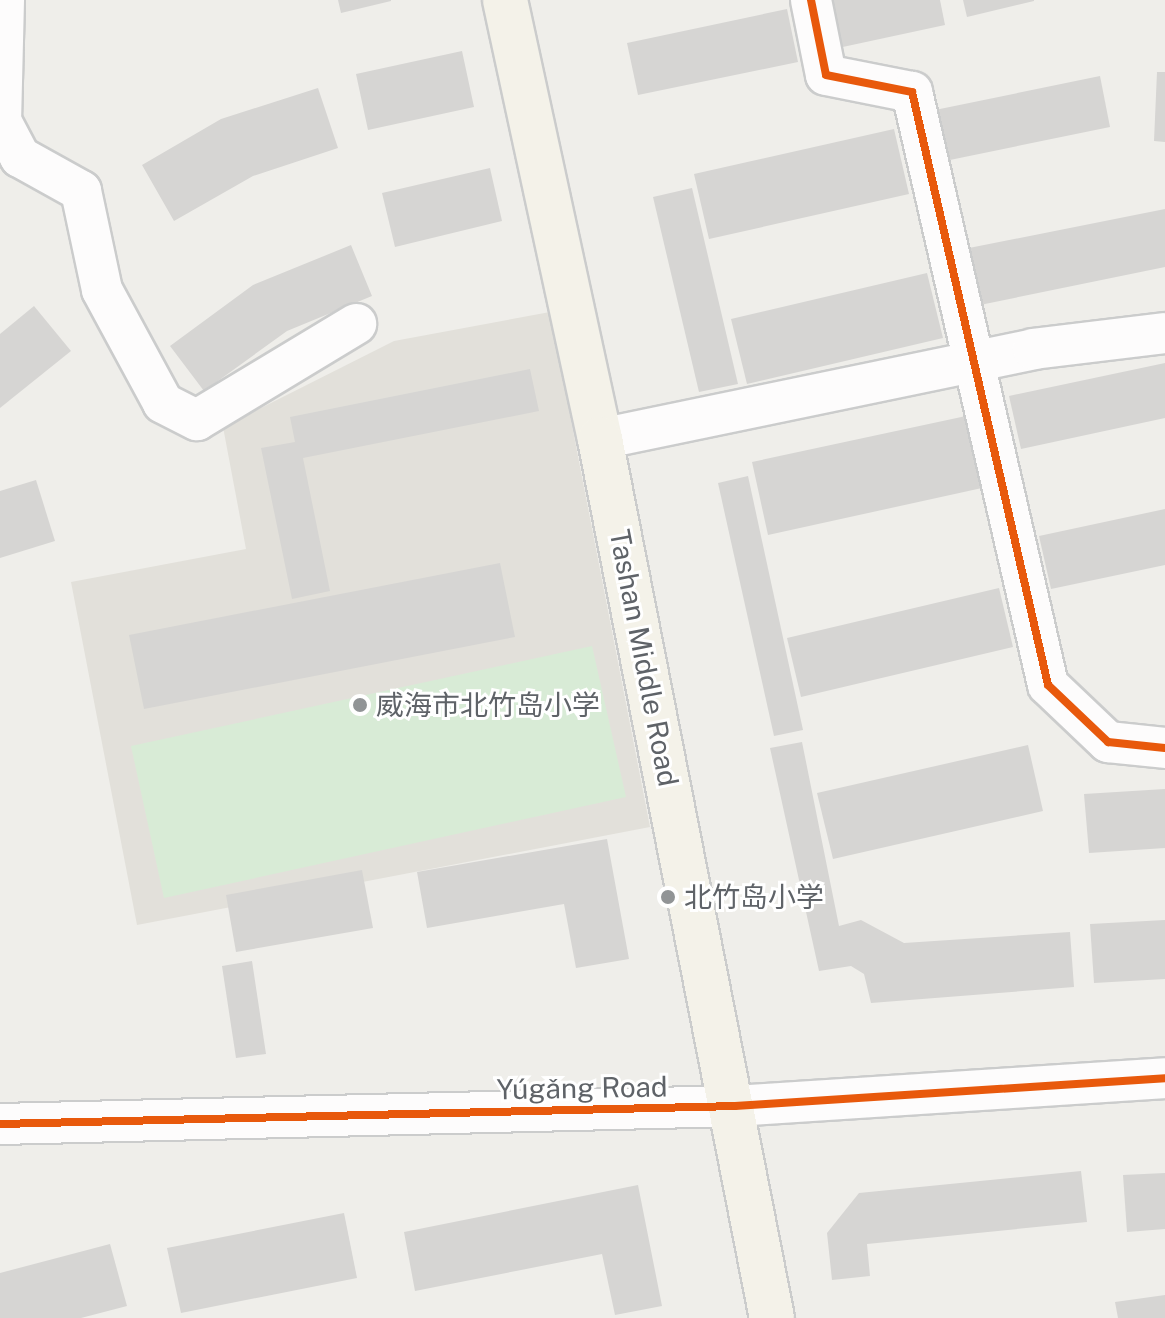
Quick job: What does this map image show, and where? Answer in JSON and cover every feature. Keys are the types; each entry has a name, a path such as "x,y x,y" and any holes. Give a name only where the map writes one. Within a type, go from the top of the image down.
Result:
{"main road":[{"name":"Tashan Middle Road","path":"505,0 600,439 735,1106 772,1318"}],"street":[{"path":"4,0 1,121 20,157 81,191 102,290 163,403 197,420 356,324"},
{"path":"811,0 826,75 912,92 1048,685 1108,742 1165,748"},
{"path":"600,439 973,362 1165,333"},
{"name":"Yúgǎng Road","path":"0,1124 735,1106 1165,1078"}],"shaded area":[{"name":"威海市北竹岛小学","path":"550,312 650,827 137,925 71,582 246,549 223,427 394,341"}],"green space":[{"path":"592,646 626,797 164,898 131,746"}],"building":[{"path":"338,0 391,0 391,1 341,13"},
{"path":"828,0 940,0 945,25 838,48"},
{"path":"963,0 1034,0 1034,1 967,17"},
{"path":"787,9 798,62 638,95 627,43"},
{"path":"462,51 474,107 368,130 356,74"},
{"path":"1157,72 1165,72 1165,142 1154,141"},
{"path":"1100,76 1110,127 945,161 935,110"},
{"path":"318,88 338,148 253,176 174,221 142,165 221,119"},
{"path":"894,129 909,194 709,239 694,174"},
{"path":"490,168 502,221 395,247 382,193"},
{"path":"692,188 738,384 699,392 653,197"},
{"path":"1165,209 1165,267 980,305 969,248"},
{"path":"351,245 372,296 287,331 204,391 170,346 253,285"},
{"path":"927,273 943,338 747,384 731,319"},
{"path":"34,306 71,351 0,408 0,334"},
{"path":"1165,363 1165,418 1021,449 1009,396"},
{"path":"530,369 539,411 303,458 330,591 292,599 261,448 295,442 290,417"},
{"path":"966,416 982,488 768,535 752,462"},
{"path":"748,476 803,730 774,736 718,483"},
{"path":"36,480 55,541 0,558 0,491"},
{"path":"1165,509 1165,565 1051,589 1039,536"},
{"path":"500,563 515,637 144,709 129,635"},
{"path":"999,588 1013,647 801,697 787,638"},
{"path":"802,742 839,926 861,920 904,943 1070,932 1074,987 871,1003 864,974 851,966 819,971 770,748"},
{"path":"1028,745 1043,811 833,859 817,793"},
{"path":"1165,789 1165,848 1089,853 1084,794"},
{"path":"607,839 629,959 576,968 564,904 427,928 417,872"},
{"path":"362,870 373,928 236,952 226,895"},
{"path":"1165,920 1165,979 1094,983 1090,924"},
{"path":"252,961 266,1054 236,1058 222,966"},
{"path":"1081,1171 1087,1222 867,1244 870,1276 832,1280 827,1233 859,1193"},
{"path":"1165,1173 1165,1229 1127,1232 1123,1175"},
{"path":"638,1185 662,1306 615,1315 602,1254 415,1291 404,1232"},
{"path":"344,1213 357,1278 181,1313 167,1248"},
{"path":"110,1244 127,1306 81,1318 0,1318 0,1273"},
{"path":"1165,1295 1165,1318 1118,1318 1115,1302"}],"cycle path":[{"path":"811,0 826,75 912,92 1048,685 1108,742 1165,748"},
{"path":"0,1124 735,1106 1165,1078"}],"place":[{"name":"威海市北竹岛小学","path":"360,705"},
{"name":"北竹岛小学","path":"668,897"}]}
